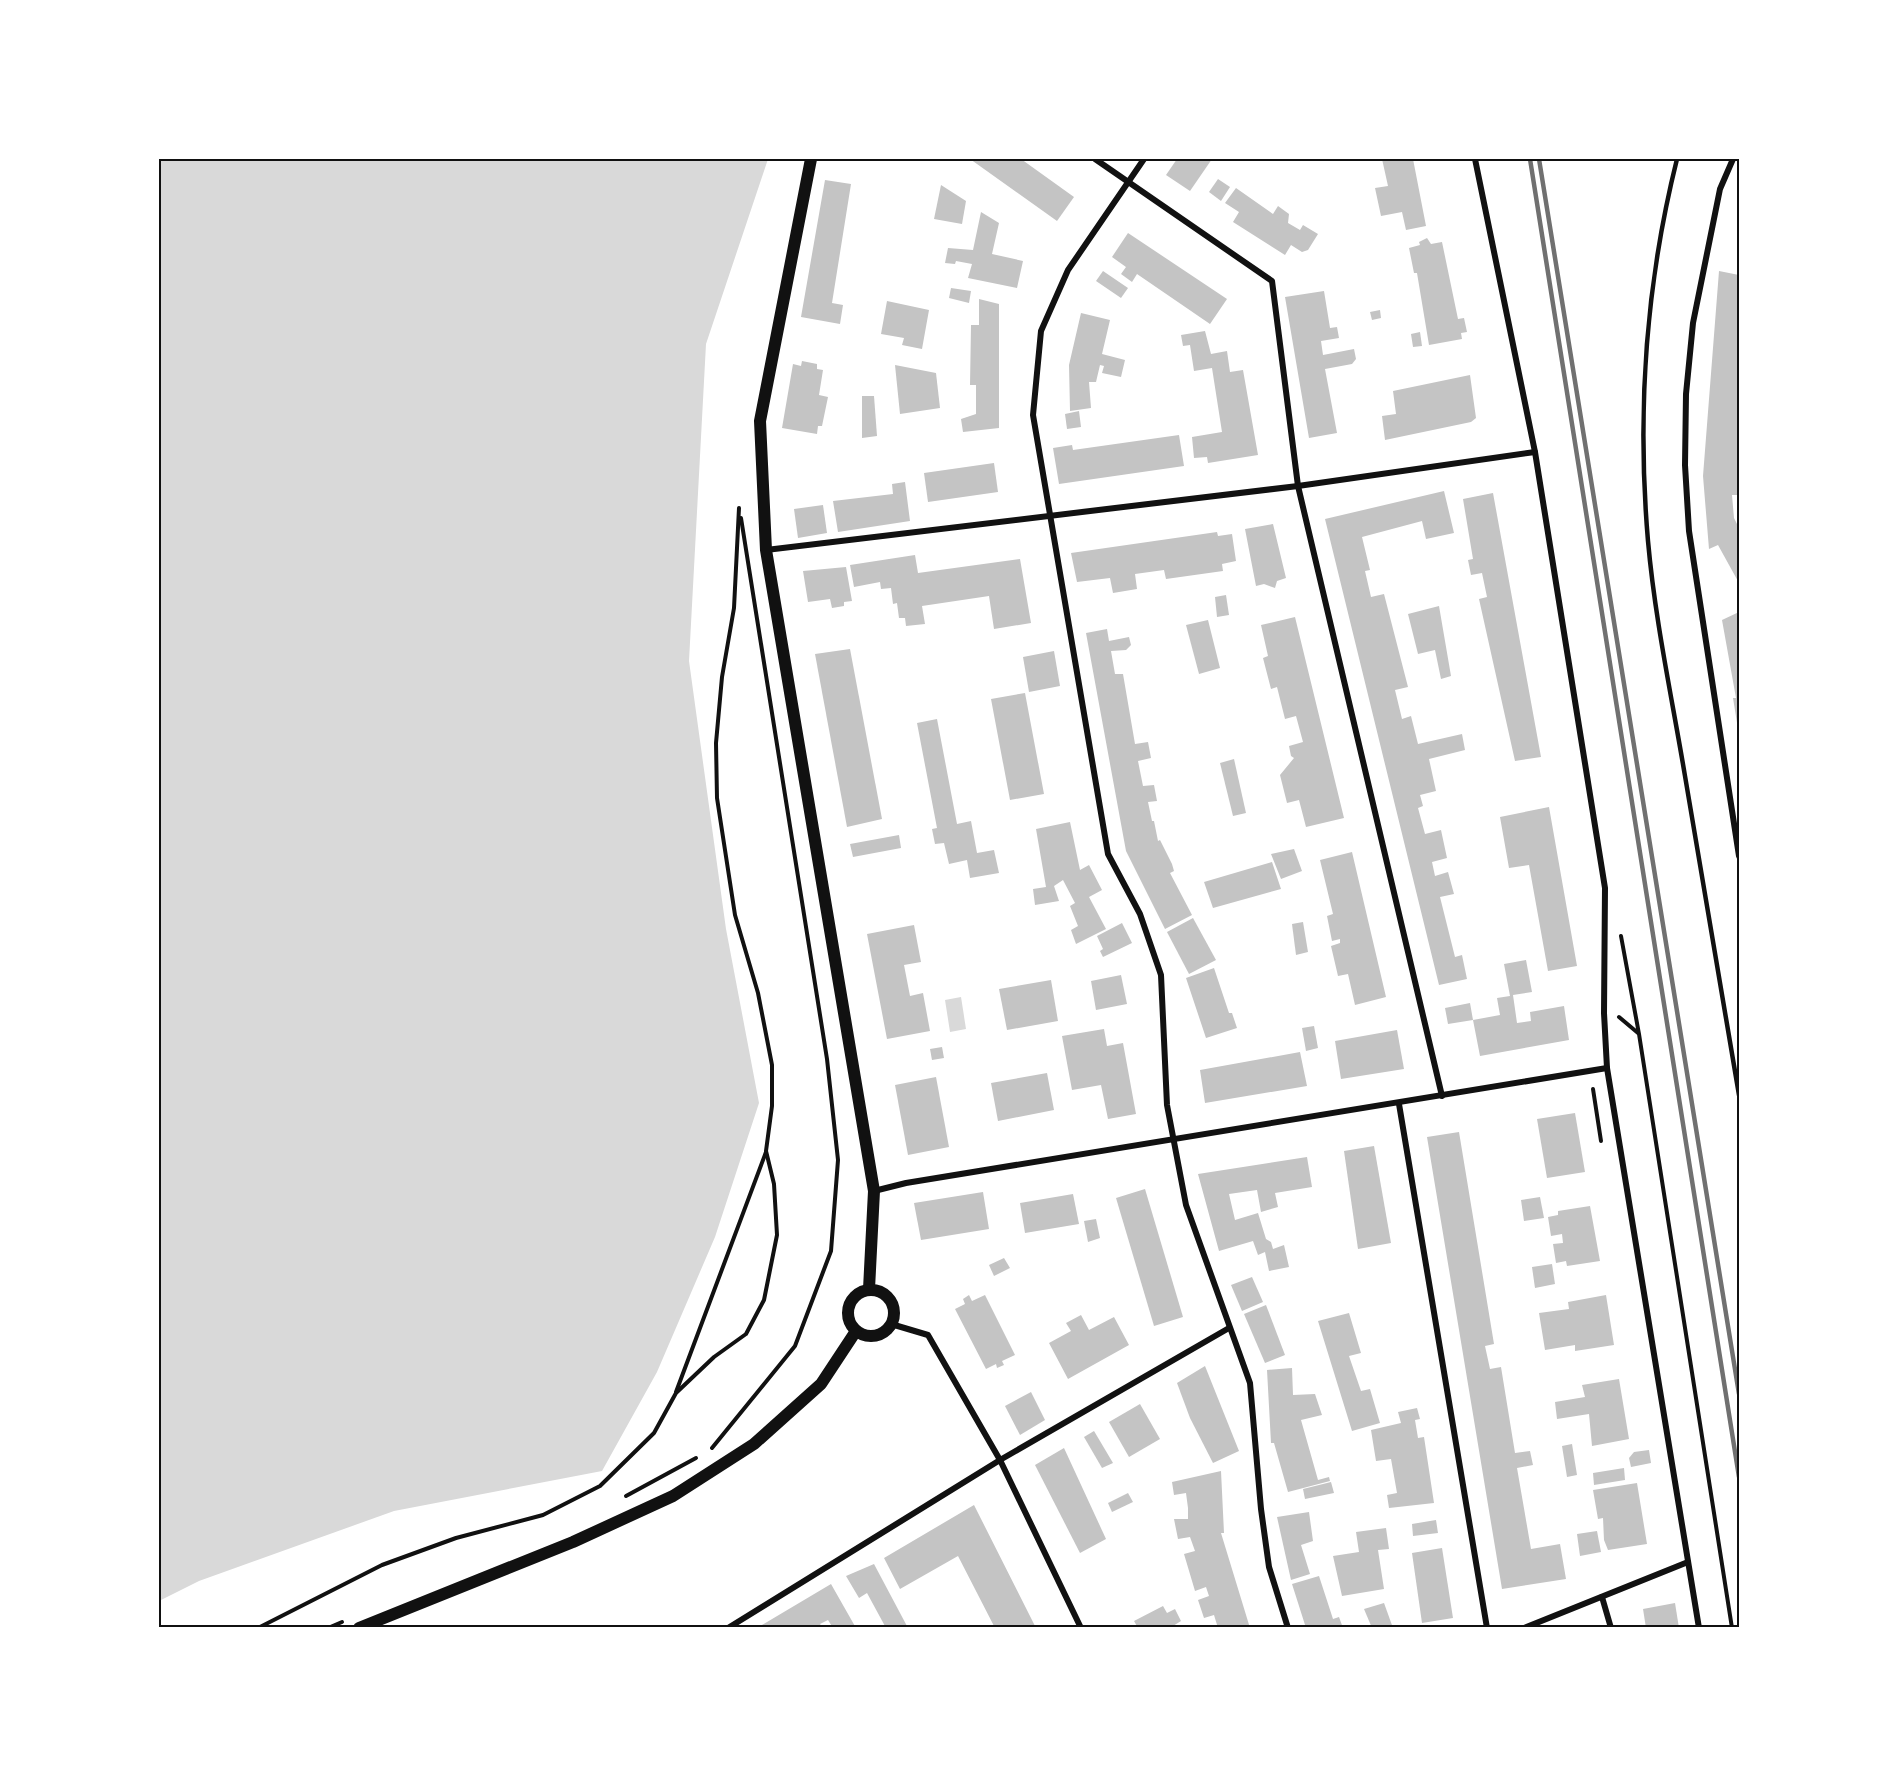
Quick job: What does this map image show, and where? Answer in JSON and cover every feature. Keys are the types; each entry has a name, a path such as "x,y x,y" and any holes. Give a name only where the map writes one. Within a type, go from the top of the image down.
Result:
{"main road":[{"path":"810,159 760,421 766,550 874,1191 869,1289"},
{"path":"869,1289 878,1290 890,1300 894,1317 891,1324 884,1332 875,1336 865,1336 856,1331 850,1323 847,1311 851,1301 858,1293 869,1289"},
{"path":"359,1628 573,1542 673,1496 754,1444 821,1384 856,1331"}],"street":[{"path":"1095,159 1272,281 1298,486 1442,1096"},
{"path":"1144,159 1068,270 1041,332 1034,415 1108,854 1140,914 1161,975 1167,1105 1186,1205 1250,1383 1261,1509 1269,1567 1288,1628"},
{"path":"1475,159 1536,452 1605,888 1604,1012 1607,1068 1700,1628"},
{"path":"1733,159 1720,189 1693,323 1686,394 1685,465 1689,531 1739,856"},
{"path":"766,550 1298,486 1536,452"},
{"path":"874,1191 906,1183 1174,1141 1607,1068"},
{"path":"1399,1104 1487,1628"},
{"path":"891,1324 928,1335 1000,1460 1081,1628"},
{"path":"728,1628 1000,1460 1229,1328"},
{"path":"1524,1628 1688,1562"},
{"path":"1602,1597 1611,1628"}],"lane":[{"path":"1677,159 1660,225 1650,308 1643,449 1648,542 1663,646 1739,1095"}],"path":[{"path":"258,1628 382,1565 456,1538 543,1515 600,1486 654,1433 676,1393 766,1151 772,1106 772,1065 758,993 735,915 717,798 716,743 722,677 734,608 739,508 827,1059 838,1160 831,1251 795,1346 711,1449"},
{"path":"1639,1034 1641,1059 1732,1628"},
{"path":"676,1393 714,1357 746,1334 764,1300 777,1234 774,1184 766,1151"},
{"path":"619,1499 701,1455"},
{"path":"328,1628 349,1619"}],"shaded area":[{"path":"159,159 768,159 706,344 689,661 726,929 759,1103 715,1237 657,1372 602,1471 394,1511 199,1581 159,1601"},
{"path":"961,997 966,1029 950,1032 945,1000"}],"building":[{"path":"970,159 1021,159 1074,197 1057,221"},
{"path":"1177,159 1212,159 1190,191 1166,175"},
{"path":"1382,159 1413,159 1426,226 1406,230 1402,212 1381,216 1375,188 1388,186"},
{"path":"1218,179 1230,187 1221,201 1209,192"},
{"path":"825,180 851,184 832,303 843,305 840,324 801,317"},
{"path":"941,185 966,201 962,224 934,219"},
{"path":"1236,188 1273,214 1278,206 1289,214 1288,223 1300,230 1303,225 1318,234 1308,250 1302,252 1291,245 1285,255 1233,222 1239,212 1225,203"},
{"path":"981,212 999,223 992,254 1023,261 1017,288 968,278 972,264 956,261 955,264 945,263 948,248 973,250"},
{"path":"1128,233 1227,299 1210,324 1137,274 1132,282 1121,274 1126,267 1112,257"},
{"path":"1427,238 1431,244 1442,242 1458,319 1464,318 1467,332 1461,333 1462,339 1429,345 1417,273 1414,273 1409,248 1420,245 1419,242"},
{"path":"1103,271 1128,288 1121,298 1096,281"},
{"path":"1719,271 1739,275 1739,495 1732,495 1734,518 1739,528 1739,583 1718,545 1709,549 1703,476"},
{"path":"951,288 971,291 969,303 949,298"},
{"path":"1324,291 1330,328 1337,327 1339,338 1321,341 1323,355 1354,349 1356,359 1352,364 1325,369 1337,433 1309,438 1285,297"},
{"path":"979,299 999,304 999,428 963,432 961,419 976,414 976,385 970,385 971,325 979,325"},
{"path":"887,301 929,310 922,349 902,345 904,338 881,334"},
{"path":"1380,310 1381,318 1372,320 1370,312"},
{"path":"1081,313 1110,320 1102,354 1125,360 1121,377 1102,373 1104,366 1100,365 1096,382 1089,382 1091,408 1070,411 1069,365"},
{"path":"1205,331 1211,354 1227,351 1230,372 1243,370 1258,455 1208,463 1207,457 1194,458 1192,437 1222,432 1212,368 1194,371 1190,345 1183,346 1181,335"},
{"path":"1420,332 1422,346 1413,347 1411,334"},
{"path":"802,361 817,364 817,369 823,370 819,395 828,397 822,426 818,426 817,434 782,428 793,364 801,366"},
{"path":"895,365 936,373 940,408 900,414"},
{"path":"1470,375 1476,418 1471,422 1385,440 1382,416 1396,414 1393,391"},
{"path":"862,396 874,396 877,436 862,438"},
{"path":"1079,411 1081,427 1067,429 1065,414"},
{"path":"1179,435 1184,466 1059,484 1053,448 1072,445 1073,450"},
{"path":"994,463 998,492 928,502 924,473"},
{"path":"905,482 910,521 838,532 833,501 893,494 892,484"},
{"path":"1444,491 1454,533 1426,539 1422,521 1362,537 1370,570 1365,571 1371,597 1384,594 1408,687 1395,690 1402,719 1411,716 1418,744 1462,734 1465,750 1429,759 1436,791 1420,795 1423,806 1418,808 1425,834 1441,830 1447,858 1432,862 1435,876 1448,872 1454,894 1440,897 1455,957 1462,955 1467,979 1439,985 1325,519"},
{"path":"1493,493 1541,757 1515,761 1479,599 1487,597 1482,573 1471,575 1468,560 1473,559 1463,499"},
{"path":"823,505 827,533 798,538 794,509"},
{"path":"1273,524 1286,578 1277,581 1275,588 1264,584 1256,586 1245,529"},
{"path":"1217,532 1218,536 1232,534 1236,561 1222,564 1223,571 1166,579 1164,570 1135,574 1137,589 1113,593 1110,578 1077,582 1071,553"},
{"path":"915,555 918,573 1020,559 1031,623 994,629 989,596 922,606 925,624 906,626 905,618 899,618 897,603 893,604 891,588 881,589 880,582 854,587 850,565"},
{"path":"846,567 852,601 844,602 844,606 832,608 830,599 808,602 803,571"},
{"path":"1226,595 1229,615 1217,617 1215,597"},
{"path":"1439,606 1451,676 1441,679 1435,650 1418,654 1408,614"},
{"path":"1739,612 1738,729 1733,698 1736,698 1722,620"},
{"path":"1295,617 1344,818 1306,827 1299,800 1287,803 1280,775 1294,758 1291,756 1289,746 1303,742 1296,716 1285,719 1277,687 1271,689 1263,658 1268,656 1261,625"},
{"path":"1208,620 1220,668 1199,674 1186,625"},
{"path":"1107,629 1109,641 1129,637 1131,645 1126,650 1111,651 1115,674 1123,674 1135,744 1148,742 1151,758 1138,761 1143,786 1154,785 1157,801 1148,802 1152,821 1154,821 1158,841 1160,840 1172,864 1174,871 1170,873 1192,915 1165,929 1126,851 1086,633"},
{"path":"850,649 882,819 847,827 815,654"},
{"path":"1054,651 1060,686 1029,692 1023,657"},
{"path":"1025,693 1044,794 1010,800 991,699"},
{"path":"937,719 957,824 971,821 977,853 994,850 999,873 970,878 967,860 949,864 944,843 935,844 932,829 937,828 917,723"},
{"path":"1234,759 1246,813 1233,816 1220,763"},
{"path":"1549,807 1577,966 1548,971 1529,865 1509,868 1500,817"},
{"path":"1070,822 1080,870 1089,865 1102,890 1089,897 1106,929 1076,944 1071,930 1078,926 1070,906 1075,903 1063,880 1054,886 1059,901 1035,905 1033,889 1046,887 1036,829"},
{"path":"899,835 901,848 853,857 850,844"},
{"path":"1294,849 1302,871 1281,879 1271,854"},
{"path":"1352,852 1386,997 1355,1005 1348,974 1338,976 1331,946 1340,943 1340,939 1332,941 1327,916 1333,914 1320,860"},
{"path":"1272,862 1281,889 1213,908 1204,882"},
{"path":"1193,918 1216,960 1189,974 1167,932"},
{"path":"1303,922 1308,952 1296,955 1292,924"},
{"path":"1122,923 1132,943 1103,957 1100,951 1103,949 1097,936"},
{"path":"914,925 921,962 904,965 910,996 923,993 930,1031 887,1039 867,934"},
{"path":"1526,960 1532,992 1513,995 1517,1023 1531,1021 1530,1012 1564,1006 1569,1040 1480,1056 1473,1020 1500,1015 1497,998 1510,996 1504,964"},
{"path":"1214,968 1229,1013 1232,1013 1237,1028 1206,1038 1186,978"},
{"path":"1121,975 1127,1004 1096,1010 1091,981"},
{"path":"1051,980 1058,1021 1007,1030 999,989"},
{"path":"1470,1003 1473,1020 1448,1024 1445,1008"},
{"path":"1314,1026 1318,1048 1306,1051 1302,1028"},
{"path":"1104,1029 1107,1046 1123,1043 1136,1114 1108,1119 1101,1085 1072,1090 1062,1036"},
{"path":"1397,1030 1404,1069 1341,1079 1335,1041"},
{"path":"942,1047 944,1058 932,1060 930,1049"},
{"path":"1300,1052 1307,1086 1205,1103 1200,1070"},
{"path":"1047,1073 1054,1110 998,1121 991,1083"},
{"path":"936,1077 949,1147 908,1155 895,1085"},
{"path":"1575,1113 1585,1172 1547,1178 1537,1119"},
{"path":"1459,1132 1494,1344 1485,1346 1490,1369 1501,1367 1515,1453 1530,1451 1533,1465 1517,1468 1531,1549 1560,1544 1566,1579 1502,1589 1427,1137"},
{"path":"1374,1146 1391,1243 1358,1249 1344,1151"},
{"path":"1307,1157 1312,1187 1275,1193 1278,1207 1261,1212 1257,1190 1229,1194 1235,1220 1258,1213 1266,1239 1271,1242 1273,1249 1284,1245 1289,1267 1269,1271 1265,1252 1258,1255 1253,1241 1219,1251 1198,1174"},
{"path":"1145,1189 1183,1317 1154,1326 1116,1198"},
{"path":"983,1192 989,1229 921,1240 914,1203"},
{"path":"1073,1194 1079,1224 1025,1233 1020,1203"},
{"path":"1540,1197 1544,1218 1524,1221 1521,1200"},
{"path":"1590,1206 1600,1261 1567,1266 1566,1261 1556,1263 1553,1244 1563,1243 1562,1234 1551,1236 1548,1217 1558,1215 1558,1211"},
{"path":"1096,1219 1100,1238 1088,1242 1084,1221"},
{"path":"1004,1258 1010,1268 994,1276 989,1265"},
{"path":"1552,1264 1555,1284 1535,1288 1532,1267"},
{"path":"1252,1277 1263,1302 1242,1311 1231,1285"},
{"path":"969,1295 972,1301 985,1295 1015,1355 1002,1361 1004,1365 997,1368 996,1364 986,1369 955,1309 965,1304 963,1299"},
{"path":"1606,1295 1614,1345 1575,1351 1575,1345 1545,1350 1539,1313 1569,1309 1568,1302"},
{"path":"1266,1305 1285,1355 1265,1363 1244,1314"},
{"path":"1349,1313 1361,1353 1349,1356 1361,1391 1370,1389 1380,1423 1352,1431 1318,1321"},
{"path":"1081,1315 1089,1330 1114,1317 1129,1345 1068,1379 1049,1343 1071,1331 1066,1323"},
{"path":"1205,1366 1239,1451 1213,1463 1190,1418 1177,1383"},
{"path":"1292,1368 1293,1395 1315,1394 1322,1415 1301,1420 1318,1480 1329,1477 1330,1481 1288,1492 1274,1443 1271,1443 1267,1370"},
{"path":"1619,1379 1629,1439 1592,1446 1589,1414 1557,1419 1555,1402 1585,1397 1582,1385"},
{"path":"1031,1392 1045,1420 1020,1435 1005,1406"},
{"path":"1140,1404 1160,1439 1129,1457 1109,1422"},
{"path":"1417,1408 1420,1419 1415,1420 1418,1438 1424,1437 1434,1503 1389,1508 1387,1495 1397,1493 1391,1459 1376,1461 1371,1430 1401,1423 1398,1412"},
{"path":"1094,1431 1113,1463 1102,1468 1084,1437"},
{"path":"1572,1444 1577,1475 1567,1477 1562,1446"},
{"path":"1064,1448 1106,1539 1080,1553 1035,1465"},
{"path":"1649,1450 1651,1463 1631,1467 1629,1458 1634,1452"},
{"path":"1624,1468 1625,1480 1594,1485 1593,1473"},
{"path":"1221,1471 1224,1533 1221,1533 1250,1628 1218,1628 1214,1615 1204,1618 1198,1600 1209,1596 1206,1587 1195,1591 1184,1554 1195,1551 1190,1537 1178,1539 1174,1519 1188,1519 1188,1508 1186,1493 1174,1495 1172,1482"},
{"path":"1331,1482 1334,1493 1305,1499 1303,1489"},
{"path":"1637,1483 1647,1544 1608,1550 1604,1540 1603,1518 1598,1519 1593,1490"},
{"path":"1128,1493 1133,1502 1112,1512 1108,1503"},
{"path":"974,1505 1036,1628 995,1628 958,1556 900,1589 884,1558"},
{"path":"1309,1512 1313,1541 1301,1545 1310,1574 1291,1580 1277,1517"},
{"path":"1436,1520 1438,1533 1413,1536 1412,1524"},
{"path":"1386,1528 1389,1549 1378,1550 1384,1589 1342,1596 1333,1556 1359,1552 1356,1532"},
{"path":"1597,1531 1601,1552 1580,1556 1577,1534"},
{"path":"1442,1548 1453,1618 1422,1623 1412,1553"},
{"path":"874,1564 908,1628 886,1628 867,1593 859,1598 846,1576"},
{"path":"1319,1576 1333,1619 1339,1617 1343,1628 1306,1628 1292,1584"},
{"path":"831,1584 856,1628 833,1628 828,1620 820,1624 823,1628 757,1628"},
{"path":"1384,1603 1393,1628 1372,1628 1364,1609"},
{"path":"1675,1603 1679,1628 1646,1628 1643,1609"},
{"path":"1163,1606 1167,1613 1175,1609 1181,1621 1173,1626 1174,1628 1138,1628 1134,1621"}],"railway":[{"path":"1530,159 1739,1477"},
{"path":"1539,159 1739,1394"}]}
